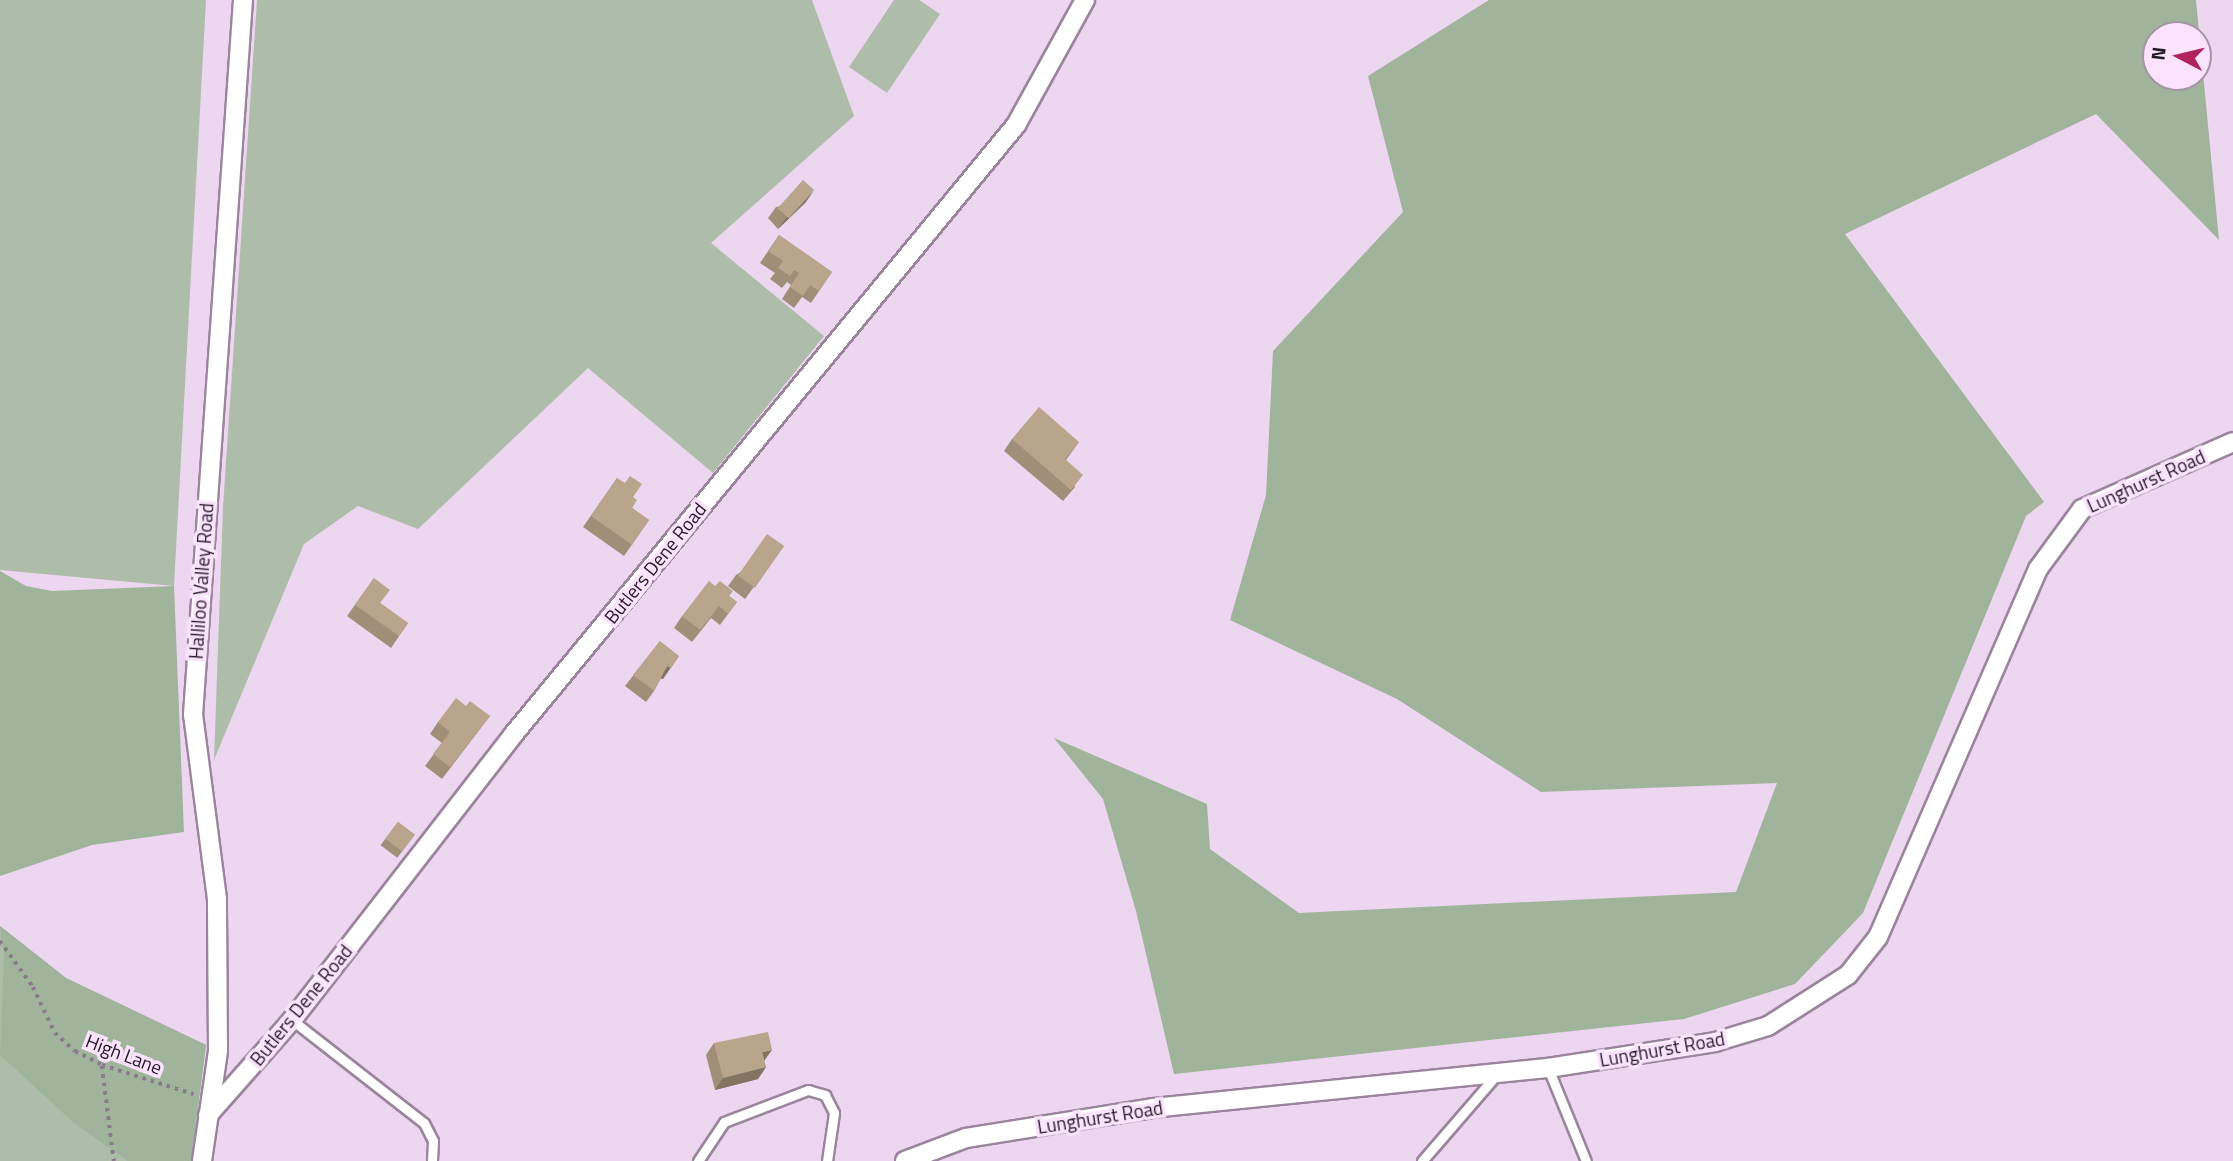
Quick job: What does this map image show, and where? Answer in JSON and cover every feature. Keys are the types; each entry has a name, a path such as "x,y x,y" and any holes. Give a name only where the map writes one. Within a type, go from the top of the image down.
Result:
{"street":[{"name":"Halliloo Valley Road","path":"202,1161 218,1051 217,899 193,715 243,0"},
{"name":"Butlers Dene Road","path":"209,1107 292,1020 513,735 1016,125 1085,0"},
{"name":"Lunghurst Road","path":"905,1161 966,1138 1153,1108 1548,1068 1715,1042 1768,1026 1848,975 1878,937 2038,569 2082,509 2233,442"}],"lane":[{"path":"292,1020 424,1123 433,1141 432,1161"},
{"path":"1548,1068 1586,1161"},
{"path":"1422,1161 1498,1073"},
{"path":"698,1161 724,1122 808,1090 825,1095 834,1113 827,1161"}],"path":[{"name":"High Lane","path":"0,941 33,987 55,1033 75,1051 102,1065 209,1107"},
{"path":"102,1065 114,1161"}],"green space":[{"path":"0,0 206,0 174,586 0,570"},
{"path":"257,0 812,0 854,116 711,243 824,336 713,473 588,368 418,529 358,506 304,544 214,760 223,507"},
{"path":"894,0 919,0 940,14 887,93 849,67"},
{"path":"1489,0 2196,0 2198,21 2142,21 2142,91 2205,91 2219,240 2096,114 1845,234 2044,502 2026,516 1863,913 1795,984 1684,1019 1174,1074 1136,911 1103,799 1054,738 1207,804 1210,849 1299,913 1736,892 1777,783 1541,792 1397,699 1230,620 1266,495 1273,351 1403,212 1368,76"},
{"path":"0,571 26,586 52,591 174,586 184,832 92,845 0,876"},
{"path":"0,926 66,978 206,1045 191,1161 0,1161"},
{"path":"0,926 66,978 206,1045 191,1161 128,1161 75,1124 0,1055 4,956"}],"building":[{"path":"803,180 814,190 789,218 778,208"},
{"path":"779,235 832,272 819,291 810,285 803,296 790,287 799,273 794,270 790,276 778,268 783,261 768,251"},
{"path":"1039,407 1079,442 1065,459 1083,475 1071,490 1012,439"},
{"path":"630,476 642,484 633,497 637,500 632,508 649,520 632,545 591,516 617,478 625,483"},
{"path":"767,534 784,546 755,588 738,576"},
{"path":"374,578 390,590 380,603 408,623 399,636 355,605"},
{"path":"709,581 715,586 720,581 733,591 729,596 737,602 728,614 719,606 700,630 682,616"},
{"path":"660,641 679,656 671,668 667,666 654,691 633,675"},
{"path":"456,698 466,706 470,701 490,716 450,767 433,754 450,732 438,722"},
{"path":"398,822 415,835 402,851 385,839"},
{"path":"768,1032 772,1050 762,1052 766,1067 723,1078 714,1043"}]}
